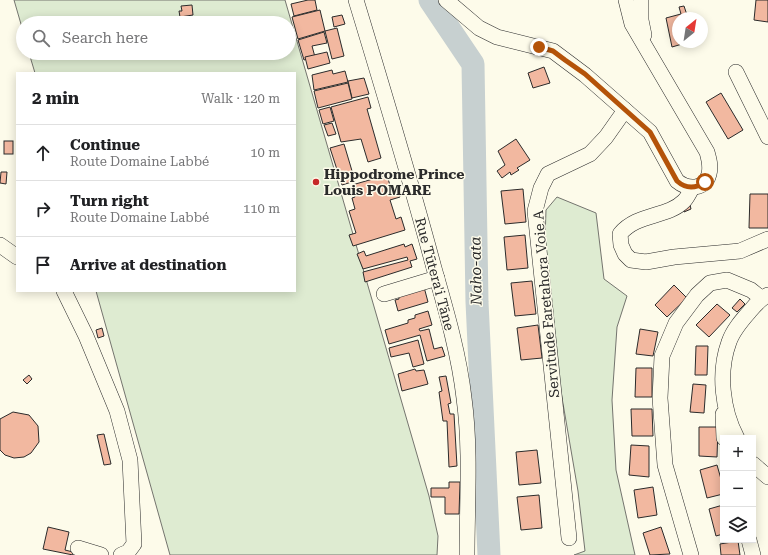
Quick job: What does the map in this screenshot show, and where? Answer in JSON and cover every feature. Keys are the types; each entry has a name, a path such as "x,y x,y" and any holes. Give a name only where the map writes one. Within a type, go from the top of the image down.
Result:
{"street":[{"name":"Rue Tūtera'i Tāne","path":"356,0 412,183 456,354 464,397 469,492 467,555"},
{"path":"446,0 479,28 497,37 553,51 585,74 650,132 677,181 683,186 692,188"},
{"path":"626,0 632,24 707,152 710,165 709,174 705,182 692,188 684,201 671,209 633,223 625,228 620,234 621,245 625,254 631,260 646,262 674,257 740,251 768,239"},
{"path":"641,0 641,20 646,48"},
{"path":"736,72 768,137"},
{"name":"Servitude Faretahora Voie A","path":"569,538 535,211 541,188 548,174 590,154 606,137 626,110"},
{"path":"0,245 16,256"},
{"path":"384,294 437,278"},
{"path":"691,555 665,465 660,398 662,356 676,323 697,295 710,283 727,280 765,296 741,320 729,341 724,364 724,435"},
{"path":"64,292 86,336 117,411 130,460 134,544 128,552 121,555"},
{"path":"724,401 731,426 736,435"},
{"path":"756,467 768,477"},
{"path":"750,543 753,555"},
{"path":"78,548 101,555"}],"green space":[{"name":"Hippodrome Prince Louis POMARE","path":"14,0 285,0 290,16 19,16"},
{"name":"Hippodrome Prince Louis POMARE","path":"296,38 429,496 438,536 437,555 170,555 96,292 296,292 296,72 35,72 31,60 296,60"},
{"path":"557,197 596,213 604,279 627,296 617,327 612,400 616,470 635,555 574,555 585,551 578,491 560,386 545,240 546,210"}],"building":[{"path":"315,0 317,10 294,16 291,4"},
{"path":"756,0 768,0 768,22 754,20"},
{"path":"192,5 193,15 180,16 179,11 182,11 181,6"},
{"path":"684,6 686,12 680,12 679,7"},
{"path":"320,10 325,31 298,39 296,32 296,16"},
{"path":"342,15 345,24 334,27 332,17"},
{"path":"672,16 672,47 666,18"},
{"path":"337,28 344,56 332,59 325,31"},
{"path":"324,32 327,43 312,46 315,57 304,60 298,40"},
{"path":"327,52 330,63 308,69 305,57"},
{"path":"544,67 550,83 533,88 528,73"},
{"path":"332,70 333,74 345,71 348,82 314,90 312,75"},
{"path":"364,78 369,94 352,98 348,81"},
{"path":"348,83 352,99 318,108 314,91"},
{"path":"721,93 743,130 728,139 706,102"},
{"path":"368,97 371,108 367,109 381,158 368,162 361,139 341,142 331,107"},
{"path":"330,107 334,121 323,124 319,110"},
{"path":"332,123 336,134 328,136 324,125"},
{"path":"516,139 530,160 517,168 519,170 511,175 510,172 502,178 497,171 505,165 498,151"},
{"path":"4,141 13,141 13,154 4,154"},
{"path":"344,144 355,181 342,185 330,148"},
{"path":"1,172 7,172 6,184 0,183"},
{"path":"387,175 391,189 397,187 400,197 390,200 396,219 401,217 405,230 353,246 349,235 356,233 349,211 355,209 352,198 355,197 352,185"},
{"path":"523,189 526,222 505,224 501,191"},
{"path":"750,194 768,194 768,228 749,228"},
{"path":"690,205 691,209 684,212 683,208"},
{"path":"525,235 528,268 507,270 504,237"},
{"path":"404,244 405,247 412,244 417,259 410,261 412,267 365,282 363,272 408,260 407,257 363,269 357,254 364,251 366,256"},
{"path":"532,281 536,314 515,316 511,283"},
{"path":"674,285 687,298 667,317 655,305"},
{"path":"424,287 428,302 398,311 395,300 399,299 398,294"},
{"path":"740,299 745,304 737,312 732,308"},
{"path":"717,304 730,315 709,337 696,325"},
{"path":"428,311 432,325 419,329 420,331 429,329 434,349 442,347 445,356 427,361 420,335 389,344 385,330 408,323 408,320 415,318 415,315"},
{"path":"538,325 542,358 521,360 517,328"},
{"path":"102,328 104,336 98,338 96,330"},
{"path":"640,329 658,332 653,356 636,354"},
{"path":"418,340 424,364 413,367 409,353 391,357 389,348"},
{"path":"696,346 708,346 707,375 695,375"},
{"path":"636,368 652,368 652,397 635,397"},
{"path":"415,369 416,371 424,370 428,384 402,391 398,374"},
{"path":"29,375 32,379 27,384 23,380"},
{"path":"446,376 451,403 448,404 450,414 454,414 457,466 449,467 447,421 443,421 439,392 442,391 439,377"},
{"path":"693,384 706,385 704,413 690,412"},
{"path":"631,409 652,409 653,436 632,436"},
{"path":"13,412 29,415 38,426 39,442 31,453 24,457 14,458 5,455 0,450 0,419"},
{"path":"699,427 718,427 717,457 699,456"},
{"path":"104,434 111,464 104,465 97,435"},
{"path":"631,445 649,446 649,477 629,475"},
{"path":"537,450 541,483 519,485 516,452"},
{"path":"717,465 720,476 720,495 707,498 700,470"},
{"path":"449,482 460,482 459,514 445,514 445,497 431,497 431,488 449,488"},
{"path":"653,487 657,515 638,518 634,490"},
{"path":"539,495 542,528 521,530 517,497"},
{"path":"720,506 720,535 716,536 709,509"},
{"path":"48,527 69,532 65,550 73,552 73,555 43,549"},
{"path":"661,527 670,554 650,555 643,533"},
{"path":"738,543 740,555 721,555 720,544"}],"waterway":[{"name":"Naho-ata","path":"430,0 473,64 477,302 489,555"}],"place":[{"name":"Hippodrome Prince Louis POMARE","path":"316,182"}],"route":[{"path":"539,47 553,51 585,74 616,103 638,120 650,132 669,168 677,181 683,186 692,188 700,186 705,182"}]}
